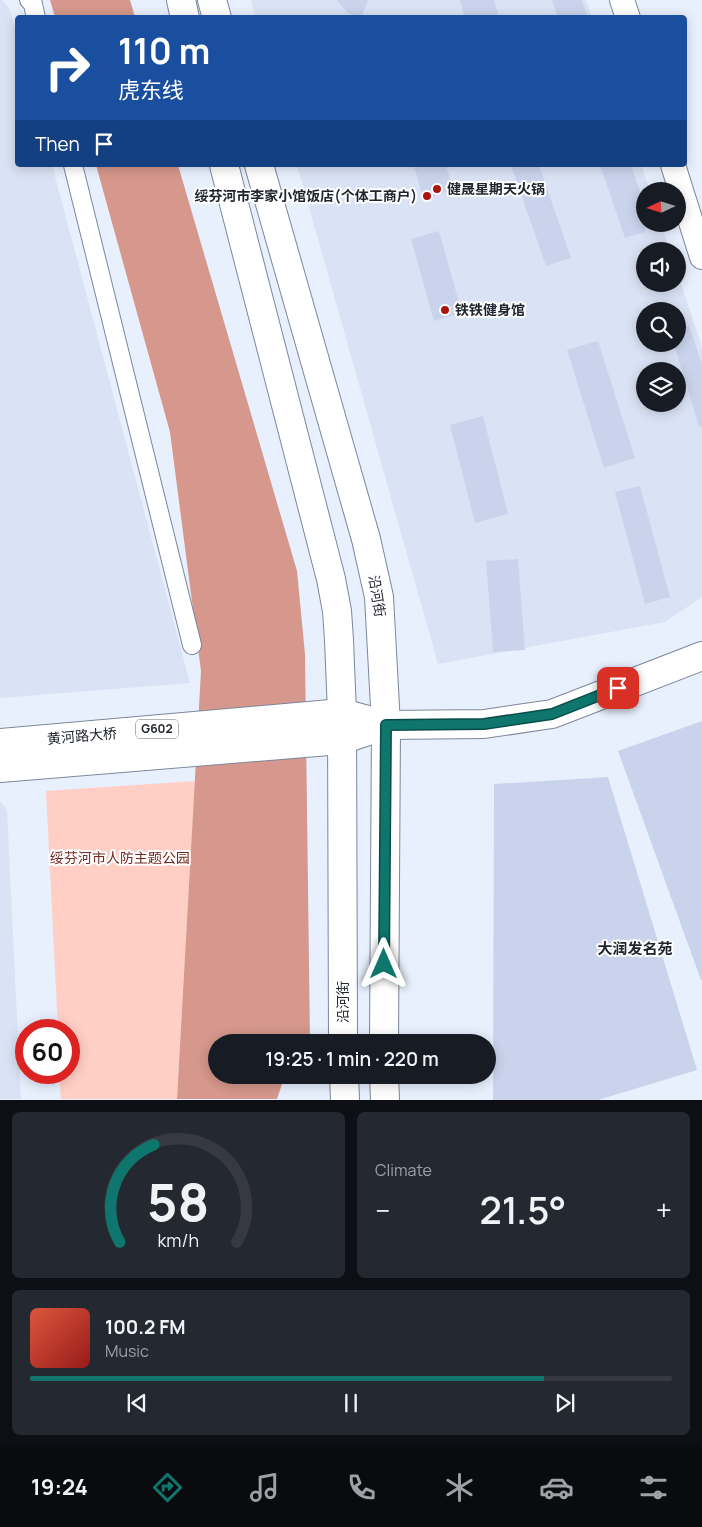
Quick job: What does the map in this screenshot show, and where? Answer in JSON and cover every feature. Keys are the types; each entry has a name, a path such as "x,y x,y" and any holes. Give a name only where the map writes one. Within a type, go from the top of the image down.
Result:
{"main road":[{"path":"181,0 184,15"},
{"path":"212,0 216,15"},
{"name":"沿河街","path":"225,167 331,579 338,621 342,713 344,1034"},
{"name":"沿河街","path":"260,167 366,539 379,597 386,725 384,1034"},
{"name":"G602","path":"313,729 342,713 386,725 484,724 552,714 702,656"},
{"name":"G602","path":"313,729 342,740 386,725"},
{"name":"黄河路大桥","path":"0,743 313,729"},
{"name":"黄河路大桥","path":"0,768 313,729"},
{"path":"344,1084 345,1100"},
{"path":"384,1084 385,1100"}],"street":[{"path":"622,0 627,15"},
{"path":"73,167 192,645"},
{"path":"674,167 702,257"}],"shaded area":[{"path":"0,0 2,0 10,9 15,29 15,167 53,167 190,683 0,698"},
{"path":"50,0 130,0 134,15 54,15"},
{"path":"251,0 586,0 591,15 255,15"},
{"path":"97,167 179,167 297,571 305,654 310,1034 208,1034 208,1084 282,1084 277,1099 177,1099 201,671 170,432"},
{"path":"298,167 642,167 647,182 636,182 636,232 664,232 667,242 636,242 636,292 684,292 702,348 702,597 665,622 438,664"},
{"path":"0,801 7,810 17,1019 15,1019 15,1084 20,1084 21,1099 0,1099"}],"green space":[{"name":"绥芬河市人防主题公园","path":"195,781 177,1099 61,1099 60,1084 80,1084 80,1019 57,1019 46,791"}],"building":[{"path":"336,0 368,0 362,15 350,15"},
{"path":"460,0 494,0 498,15 464,15"},
{"path":"552,0 582,0 587,15 557,15"},
{"path":"415,167 447,167 453,190 423,199"},
{"path":"512,167 540,167 571,258 546,266"},
{"path":"601,167 632,167 637,182 636,232 645,232 625,238"},
{"path":"439,231 462,313 434,321 411,239"},
{"path":"689,325 702,365 702,426 699,427 686,384 686,362 679,362 676,352 686,352 686,326"},
{"path":"598,341 635,458 604,468 567,350"},
{"path":"483,416 508,514 475,523 450,425"},
{"path":"640,486 670,597 645,604 615,492"},
{"path":"518,559 525,650 493,652 486,561"},
{"path":"702,721 702,979 701,980 618,751"},
{"path":"608,777 697,1070 598,1100 493,1100 493,1084 496,1084 496,1034 493,1034 494,784"}],"place":[{"name":"健晟星期天火锅","path":"437,189"},
{"name":"绥芬河市李家小馆饭店(个体工商户)","path":"427,196"},
{"name":"铁铁健身馆","path":"445,310"}],"district":[{"name":"大润发名苑","path":"635,949"}],"route":[{"path":"384,964 386,725 484,724 552,714 618,688"}]}
